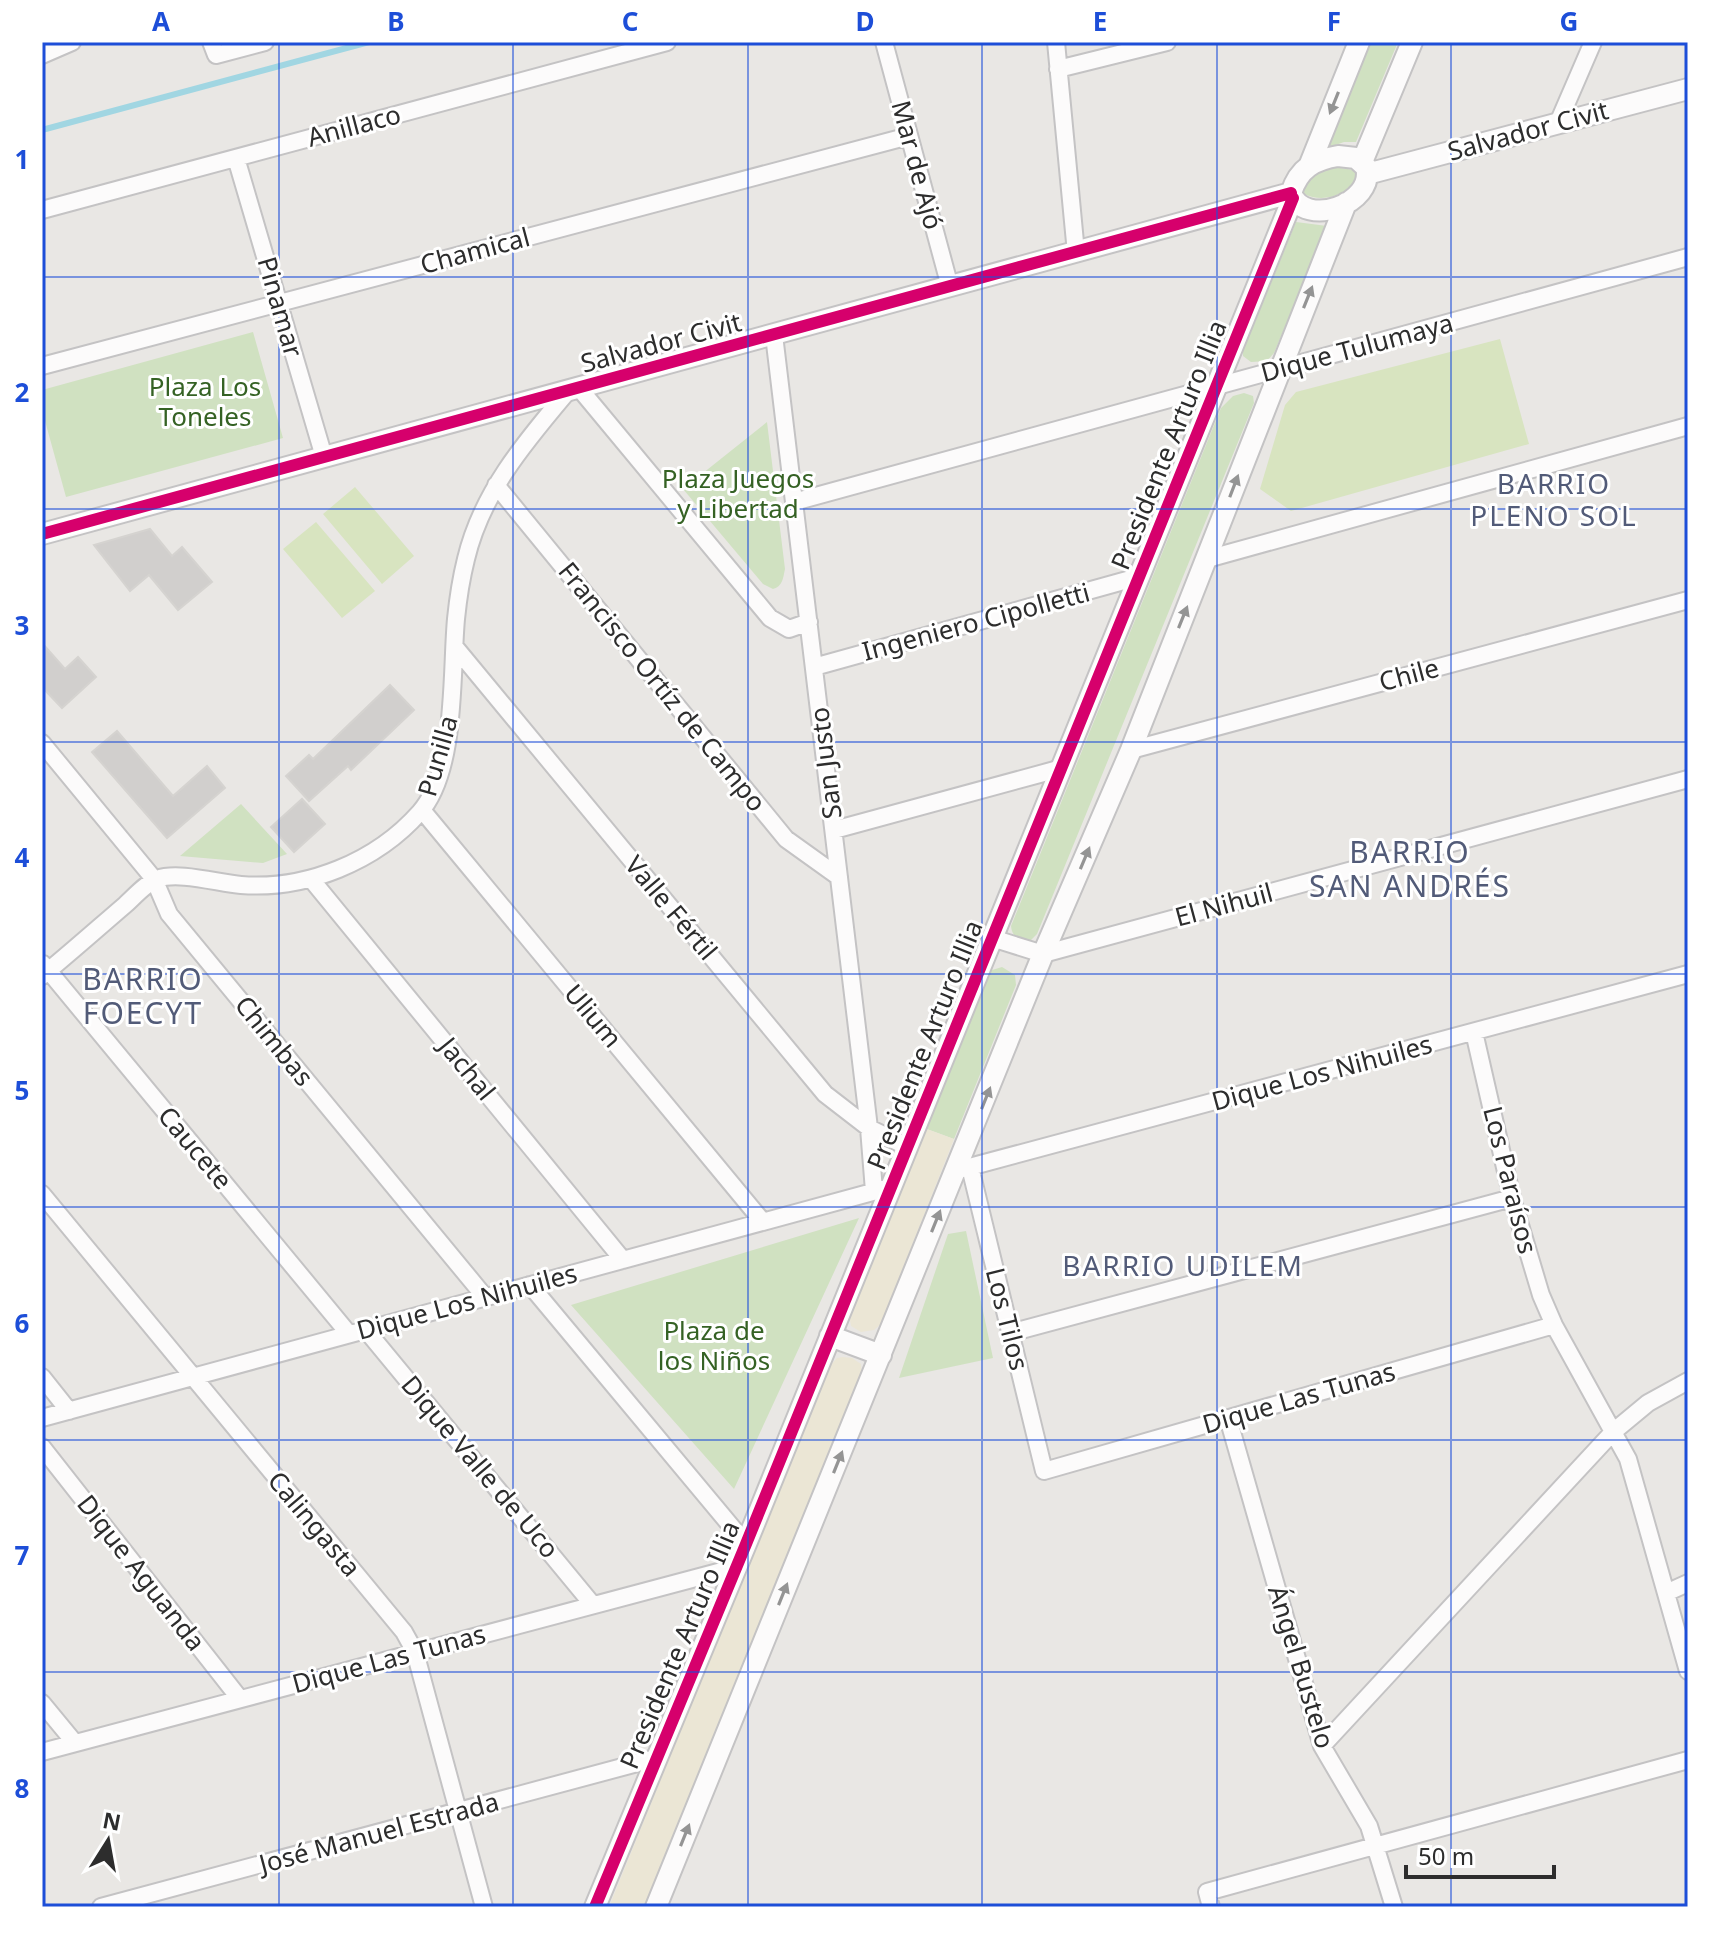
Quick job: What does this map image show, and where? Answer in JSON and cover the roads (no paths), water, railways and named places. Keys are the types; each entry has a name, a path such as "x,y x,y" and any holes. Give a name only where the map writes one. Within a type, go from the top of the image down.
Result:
{"street":[{"path":"43,52 72,42"},
{"path":"214,48 265,42"},
{"name":"Anillaco","path":"42,210 667,42"},
{"name":"Mar de Ajó","path":"884,42 950,287"},
{"path":"1056,42 1076,253"},
{"path":"1058,69 1167,42"},
{"path":"1359,42 1310,164 1298,175 1292,196 1297,204 1310,209 1333,208 1346,203 1361,190 1365,168 1412,42"},
{"path":"1558,123 1593,42"},
{"name":"Salvador Civit","path":"1365,168 1688,89"},
{"name":"Chamical","path":"42,366 909,136"},
{"path":"1310,164 1338,156 1356,158 1365,168"},
{"name":"Pinamar","path":"236,158 324,457"},
{"name":"Salvador Civit","path":"42,534 1292,196"},
{"name":"Presidente Arturo Illia","path":"595,1907 830,1336 883,1189 908,1147 1292,196"},
{"path":"656,1907 881,1355 963,1168 1043,954 1131,750 1346,203"},
{"name":"Dique Tulumaya","path":"794,502 1688,257"},
{"name":"San Justo","path":"774,335 869,1128 883,1189"},
{"path":"574,390 770,618 789,629 809,622"},
{"name":"Punilla","path":"154,879 189,878 274,886 311,879 369,853 396,835 422,810 434,788 447,740 452,710 458,596 481,515 516,454 574,390"},
{"path":"1207,559 1688,426"},
{"name":"Francisco Ortíz de Campo","path":"496,485 786,839 839,877"},
{"name":"Ingeniero Cipolletti","path":"814,667 1138,577"},
{"name":"Chile","path":"1131,750 1688,600"},
{"name":"Valle Fértil","path":"455,647 825,1094 869,1128 908,1147"},
{"name":"Chimbas","path":"42,743 154,879 169,914 485,1297"},
{"path":"834,830 1062,768"},
{"name":"El Nihuil","path":"1043,954 1688,779"},
{"name":"Ulium","path":"422,810 763,1222"},
{"path":"44,970 154,879"},
{"name":"Jachal","path":"311,879 623,1260"},
{"path":"992,938 1043,954"},
{"name":"Caucete","path":"44,970 349,1334"},
{"name":"Dique Los Nihuiles","path":"963,1168 1688,974"},
{"name":"Los Paraísos","path":"1474,1032 1512,1198 1541,1295 1554,1325 1628,1459 1688,1671"},
{"name":"Los Tilos","path":"963,1168 1010,1333 1044,1471"},
{"name":"Dique Los Nihuiles","path":"42,1418 883,1189"},
{"name":"Calingasta","path":"42,1194 404,1632 415,1652 484,1907"},
{"path":"1010,1333 1512,1198"},
{"path":"530,1285 746,1544"},
{"name":"Dique Las Tunas","path":"1044,1471 1554,1325"},
{"name":"Dique Valle de Uco","path":"366,1330 593,1605"},
{"path":"830,1336 881,1355"},
{"path":"42,1377 69,1411"},
{"path":"1322,1746 1613,1432 1648,1403 1688,1381"},
{"name":"Ángel Bustelo","path":"1228,1418 1322,1746 1369,1826 1394,1907"},
{"name":"Dique Aguanda","path":"42,1447 240,1699"},
{"name":"Dique Las Tunas","path":"42,1752 737,1567"},
{"path":"1666,1593 1688,1583"},
{"path":"42,1703 75,1743"},
{"name":"José Manuel Estrada","path":"101,1907 656,1758"},
{"path":"1209,1899 1376,1846 1688,1760"}],"waterway":[{"path":"42,130 369,42"}],"district":[{"name":"BARRIO PLENO SOL","path":"1554,500"},
{"name":"BARRIO SAN ANDRÉS","path":"1410,870"},
{"name":"BARRIO FOECYT","path":"143,997"},
{"name":"BARRIO UDILEM","path":"1183,1266"}],"park label":[{"name":"Plaza Los Toneles","path":"205,402"},
{"name":"Plaza Juegos y Libertad","path":"738,494"},
{"name":"Plaza de los Niños","path":"714,1346"}]}
